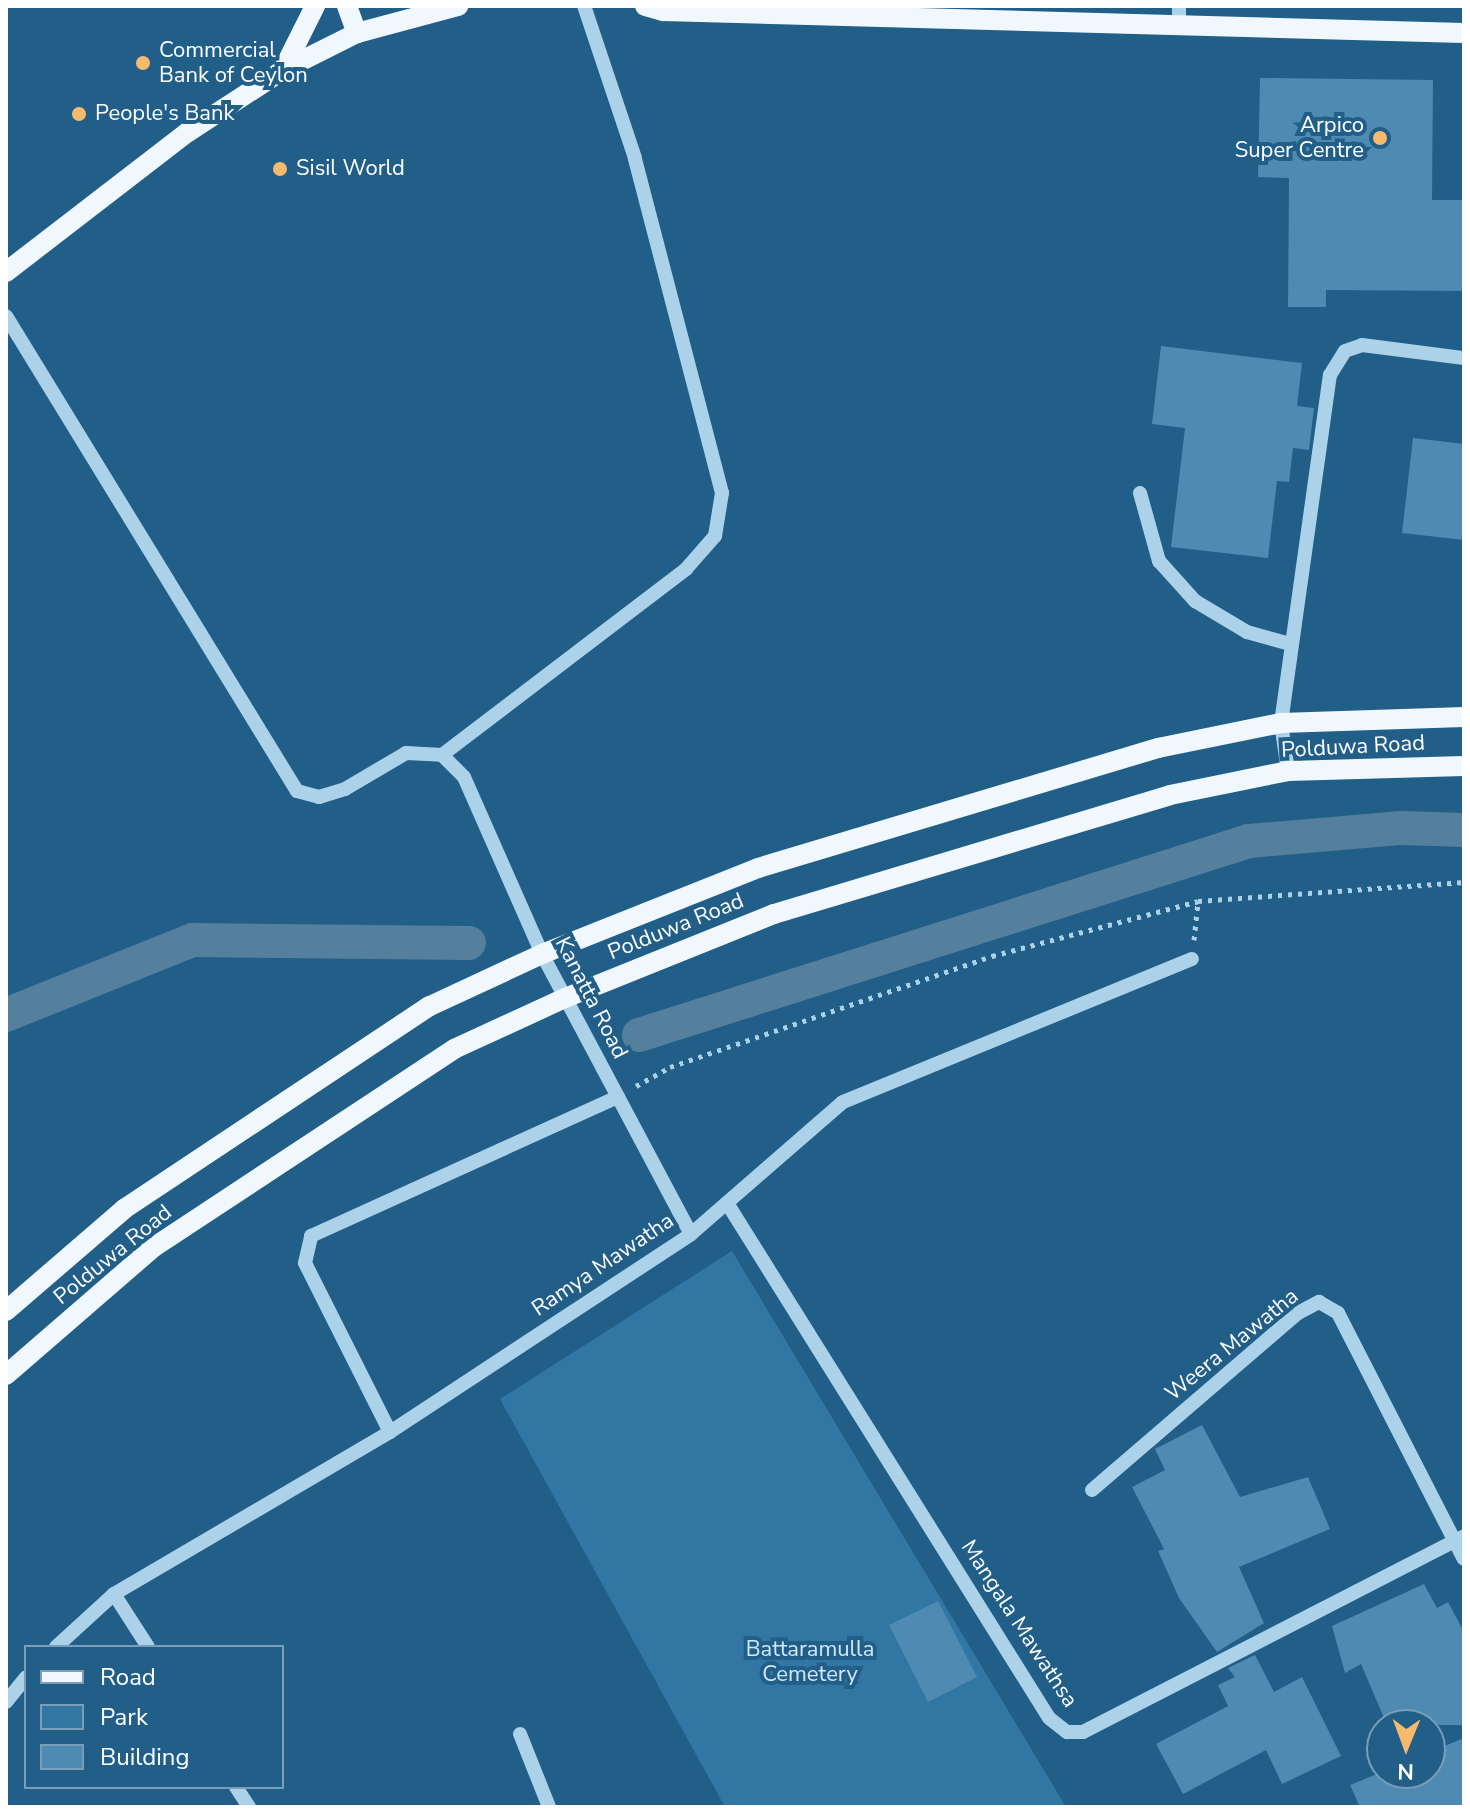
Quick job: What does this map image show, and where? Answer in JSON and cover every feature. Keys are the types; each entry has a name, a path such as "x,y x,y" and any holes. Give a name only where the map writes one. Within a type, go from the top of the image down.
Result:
{"main road":[{"path":"283,70 315,6"},
{"path":"347,6 357,33"},
{"path":"6,272 188,132 283,70 404,12 458,6"},
{"path":"645,6 1179,16 1464,33"},
{"name":"Polduwa Road","path":"6,1311 124,1209 430,1006 542,954 758,868 1158,748 1281,723 1464,717"},
{"name":"Polduwa Road","path":"6,1375 154,1247 454,1049 565,998 774,914 1170,795 1288,771 1464,766"}],"street":[{"path":"6,316 297,791 319,797 345,789 406,753 442,755 686,569 715,536 722,493 635,158 584,6"},
{"path":"1288,771 1281,723 1330,375 1345,351 1362,345 1464,358"},
{"path":"1140,493 1159,561 1195,601 1247,632 1290,644"},
{"name":"Kanatta Road","path":"442,755 464,777 542,954 691,1234"},
{"name":"Ramya Mawatha","path":"58,1645 114,1594 390,1432 691,1234 843,1102 1192,959"},
{"path":"390,1432 305,1263 311,1236 618,1097"},
{"name":"Mangala Mawathsa","path":"727,1203 1049,1718 1067,1732 1083,1732 1459,1538"},
{"name":"Weera Mawatha","path":"1092,1490 1298,1313 1319,1302 1338,1313 1459,1538 1464,1559"},
{"path":"114,1594 147,1645"},
{"path":"6,1702 24,1680"},
{"path":"520,1734 549,1807"},
{"path":"237,1789 249,1807"}],"path":[{"path":"618,1097 670,1067 992,956 1198,901 1464,882"},
{"path":"1192,959 1198,901"}],"green space":[{"name":"Battaramulla Cemetery","path":"732,1251 1066,1807 725,1807 500,1399"}],"building":[{"name":"Arpico Super Centre","path":"1260,78 1433,80 1432,200 1464,200 1464,291 1326,290 1326,307 1288,307 1289,178 1258,177"},
{"path":"1161,346 1302,363 1297,406 1314,408 1309,450 1293,448 1289,482 1277,481 1268,558 1171,547 1185,428 1152,424"},
{"path":"1413,438 1464,444 1464,540 1402,533"},
{"path":"1202,1425 1240,1497 1308,1477 1330,1529 1239,1567 1264,1623 1217,1652 1179,1598 1158,1551 1164,1549 1132,1487 1165,1470 1155,1449"},
{"path":"1424,1584 1437,1608 1448,1602 1464,1632 1464,1725 1446,1725 1446,1709 1380,1709 1361,1664 1345,1673 1332,1626"},
{"path":"938,1601 977,1677 928,1702 889,1625"},
{"path":"1255,1655 1274,1692 1302,1677 1341,1756 1282,1784 1266,1750 1183,1794 1156,1744 1228,1706 1218,1685 1235,1677 1228,1668"},
{"path":"1464,1738 1464,1807 1360,1807 1350,1785 1366,1778 1366,1789 1446,1789 1446,1745"}],"waterway":[{"path":"639,1035 1249,841 1401,828 1464,830"},
{"path":"6,1015 193,940 469,943"}],"place":[{"name":"Commercial Bank of Ceylon","path":"143,63"},
{"name":"People's Bank","path":"79,114"},
{"name":"Arpico Super Centre","path":"1380,138"},
{"name":"Sisil World","path":"280,169"}]}
